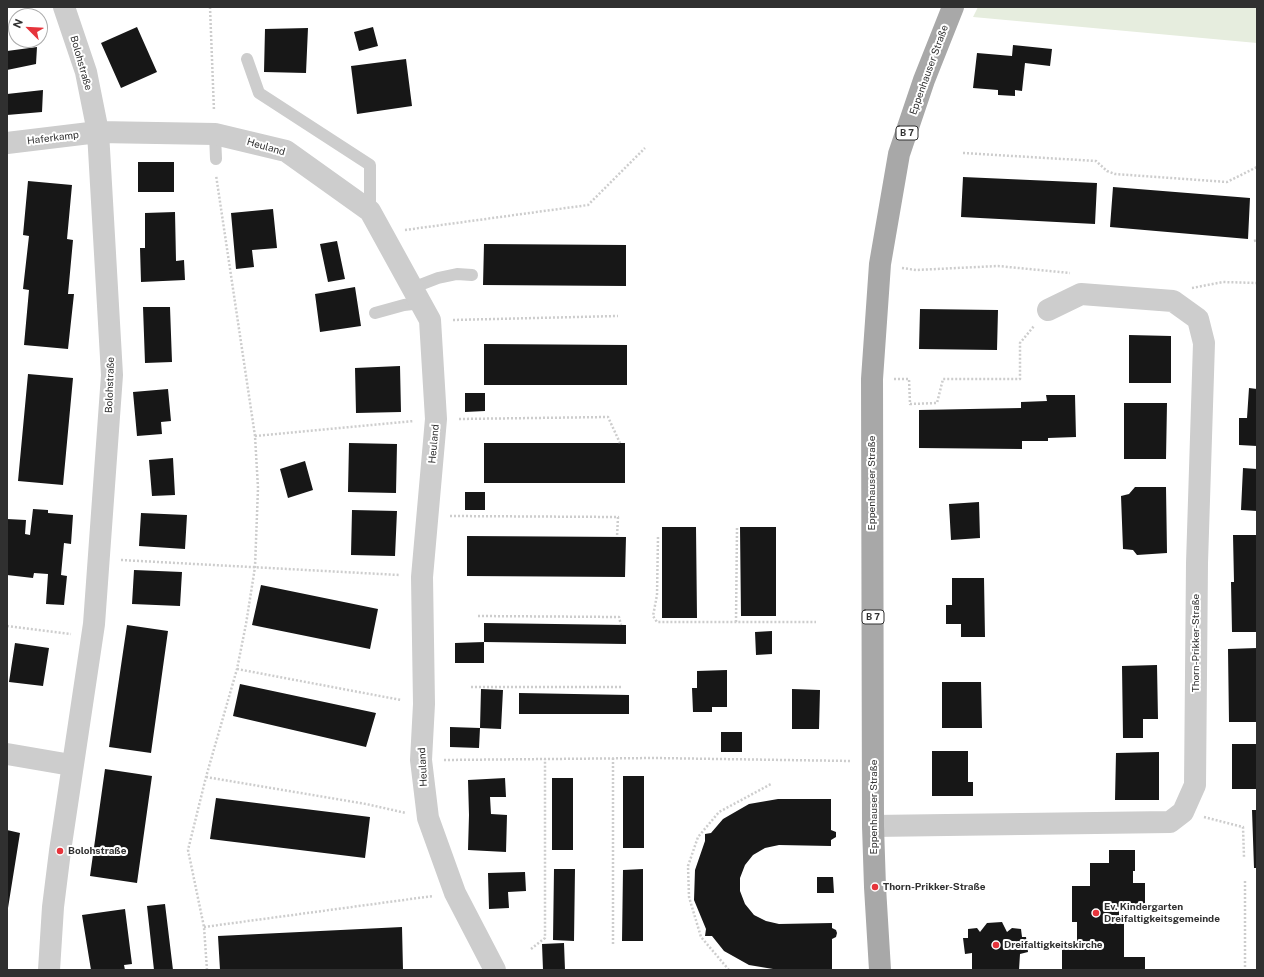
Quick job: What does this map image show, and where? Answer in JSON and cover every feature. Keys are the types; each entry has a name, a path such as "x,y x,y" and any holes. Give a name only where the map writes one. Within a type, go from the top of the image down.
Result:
{"main road":[{"name":"Eppenhauser Straße","path":"880,970 873,826 872,379 880,259 900,154 924,80 953,7"}],"street":[{"name":"Bolohstraße","path":"49,970 53,907 72,765 92,636 112,375 98,132 86,72 64,7"},
{"name":"Heuland","path":"98,132 215,134 286,151 370,211 421,304 436,419 422,577 424,704 421,760 428,818 455,893 495,970"},
{"name":"Haferkamp","path":"7,143 98,132"},
{"name":"Thorn-Prikker-Straße","path":"1048,310 1081,294 1173,301 1198,319 1204,344 1197,563 1195,785 1183,812"},
{"path":"7,754 72,765"},
{"path":"873,826 1170,822 1183,812"}],"lane":[{"path":"247,59 259,93 370,165 370,211"},
{"path":"215,134 216,159"},
{"path":"375,313 404,305 421,304 438,278 457,274 472,275"}],"path":[{"path":"210,7 214,89"},
{"path":"383,234 588,205 645,148"},
{"path":"963,153 1096,161 1107,171 1115,174 1226,182 1257,167"},
{"path":"207,970 204,927 188,850 206,777 237,669 255,567 258,488 255,436 216,182 216,159"},
{"path":"421,304 618,316"},
{"path":"872,379 909,379 910,404 937,403 943,379 1020,379 1020,343 1048,310"},
{"path":"255,436 436,419 608,417 620,443"},
{"path":"428,516 618,517 618,537"},
{"path":"736,622 737,528"},
{"path":"658,537 657,595 653,616 658,622 816,622"},
{"path":"98,559 422,577"},
{"path":"478,616 619,618 621,625"},
{"path":"7,626 92,636"},
{"path":"237,669 424,704"},
{"path":"471,687 621,687"},
{"path":"613,758 613,944"},
{"path":"421,760 613,758 874,762"},
{"path":"531,949 545,938 545,759"},
{"path":"206,777 366,804 428,818"},
{"path":"729,970 700,937 688,896 688,866 698,837 719,812 771,784"},
{"path":"1183,812 1243,827 1244,857"},
{"path":"1244,881 1245,970"},
{"path":"204,927 455,893"}],"green space":[{"path":"978,7 1257,7 1257,43 973,17"}],"building":[{"path":"137,27 157,72 121,88 101,43"},
{"path":"373,27 378,46 359,51 354,32"},
{"path":"308,28 306,73 264,72 265,29"},
{"path":"1013,45 1052,49 1050,66 1025,63 1022,91 1015,90 1015,96 998,95 998,90 973,88 977,53 1012,56"},
{"path":"37,48 36,64 7,70 7,51"},
{"path":"406,59 412,106 357,114 351,66"},
{"path":"43,90 42,112 7,115 7,94"},
{"path":"138,162 174,162 174,192 138,192"},
{"path":"963,177 1097,183 1095,224 961,217"},
{"path":"28,181 72,185 67,239 73,240 68,294 74,294 68,349 24,345 29,290 23,289 29,236 23,235"},
{"path":"1113,187 1250,198 1248,239 1110,227"},
{"path":"273,209 277,248 252,250 254,267 236,269 231,213"},
{"path":"175,212 176,261 184,260 185,280 141,282 140,248 145,248 145,213"},
{"path":"337,241 345,279 328,282 320,244"},
{"path":"484,244 626,245 626,286 483,285"},
{"path":"355,287 361,326 320,332 315,294"},
{"path":"143,307 170,307 172,362 145,363"},
{"path":"920,309 998,310 997,350 919,349"},
{"path":"1129,335 1171,336 1171,383 1129,383"},
{"path":"484,344 627,345 627,385 484,385"},
{"path":"400,366 401,412 356,413 355,368"},
{"path":"28,374 73,378 63,485 18,481"},
{"path":"1249,388 1257,389 1257,446 1239,445 1239,418 1247,418"},
{"path":"168,389 171,421 161,422 162,434 137,436 133,392"},
{"path":"465,393 485,393 485,411 465,412"},
{"path":"1046,395 1075,395 1076,437 1048,438 1048,441 1022,441 1022,449 919,448 919,410 1021,408 1021,402 1047,401"},
{"path":"1124,403 1167,403 1166,459 1124,459"},
{"path":"349,443 397,444 396,493 348,492"},
{"path":"484,443 625,443 625,483 484,483"},
{"path":"173,458 175,495 152,496 149,460"},
{"path":"305,461 313,490 288,498 280,469"},
{"path":"1243,468 1257,469 1257,511 1241,510"},
{"path":"1135,487 1166,487 1167,553 1137,555 1133,550 1123,549 1121,496 1129,494"},
{"path":"465,492 485,492 485,510 465,510"},
{"path":"979,502 980,538 951,540 949,504"},
{"path":"33,509 48,510 48,513 73,515 71,544 64,543 61,575 67,576 64,605 46,604 48,574 34,573 33,578 7,575 7,519 26,520 25,534 30,535"},
{"path":"352,510 397,511 395,556 351,555"},
{"path":"141,513 187,515 185,549 139,546"},
{"path":"662,527 696,527 697,618 662,618"},
{"path":"740,527 776,527 776,616 741,616"},
{"path":"1233,535 1257,535 1257,632 1232,632 1231,582 1234,582"},
{"path":"467,536 626,537 625,577 467,576"},
{"path":"134,570 182,572 180,606 132,604"},
{"path":"952,578 984,578 985,637 961,637 961,624 946,624 946,605 952,605"},
{"path":"261,585 378,609 370,649 252,625"},
{"path":"484,623 626,625 626,644 484,642"},
{"path":"127,625 168,631 151,753 109,747"},
{"path":"772,631 772,654 756,655 755,632"},
{"path":"484,642 484,663 455,663 455,643"},
{"path":"15,643 49,648 43,686 9,682"},
{"path":"1257,648 1257,722 1229,722 1228,649"},
{"path":"1157,665 1158,719 1143,719 1143,738 1123,738 1122,666"},
{"path":"727,670 727,707 712,707 712,712 693,712 692,688 697,688 697,671"},
{"path":"942,682 981,682 982,728 942,728"},
{"path":"240,684 376,713 366,747 233,716"},
{"path":"481,689 503,690 501,729 480,728"},
{"path":"792,689 820,690 819,729 792,729"},
{"path":"519,693 629,695 629,714 519,714"},
{"path":"450,727 480,728 479,748 450,747"},
{"path":"721,732 742,732 742,752 721,752"},
{"path":"1232,744 1257,744 1257,789 1232,789"},
{"path":"932,751 968,751 968,782 973,782 973,796 932,796"},
{"path":"1159,752 1159,800 1115,800 1116,753"},
{"path":"105,769 152,776 137,883 90,876"},
{"path":"623,776 644,776 644,848 623,848"},
{"path":"505,778 506,797 490,797 491,814 507,815 506,852 468,850 468,780"},
{"path":"552,778 573,778 573,850 552,850"},
{"path":"216,798 370,817 365,858 210,839"},
{"path":"778,799 831,799 831,830 836,832 836,837 831,840 831,846 779,845 765,848 753,855 745,865 740,878 740,891 745,904 754,915 766,921 779,924 832,923 832,928 836,930 837,933 836,937 832,939 832,970 779,970 749,965 724,951 712,936 705,936 706,929 694,900 695,870 705,841 705,834 711,833 723,819 749,804"},
{"path":"1252,810 1257,810 1257,868 1254,868"},
{"path":"7,830 20,833 8,908 7,907"},
{"name":"Ev. Kindergarten Dreifaltigkeitsgemeinde","path":"1109,850 1135,850 1135,871 1133,871 1133,883 1145,883 1145,907 1119,907 1119,919 1124,919 1124,957 1145,957 1145,970 1062,970 1062,948 1077,948 1077,922 1072,922 1072,886 1090,886 1090,863 1109,863"},
{"path":"554,869 575,869 574,941 553,940"},
{"path":"643,869 643,941 622,941 623,870"},
{"path":"525,872 526,891 508,892 509,908 489,909 488,873"},
{"path":"817,877 833,877 834,893 817,893"},
{"path":"165,904 173,970 154,970 147,906"},
{"path":"125,909 132,964 124,965 125,970 91,970 82,915"},
{"name":"Dreifaltigkeitskirche","path":"1002,922 1007,932 1012,928 1021,929 1022,937 1026,937 1028,952 1020,954 1019,970 972,970 972,953 965,954 963,938 968,938 968,929 977,928 980,932 987,923"},
{"path":"402,927 403,970 220,970 218,936"},
{"path":"564,943 565,970 543,970 542,944"}],"place":[{"name":"Bolohstraße","path":"60,851"},
{"name":"Thorn-Prikker-Straße","path":"875,887"},
{"name":"Ev. Kindergarten Dreifaltigkeitsgemeinde","path":"1096,913"},
{"name":"Dreifaltigkeitskirche","path":"996,945"}]}
